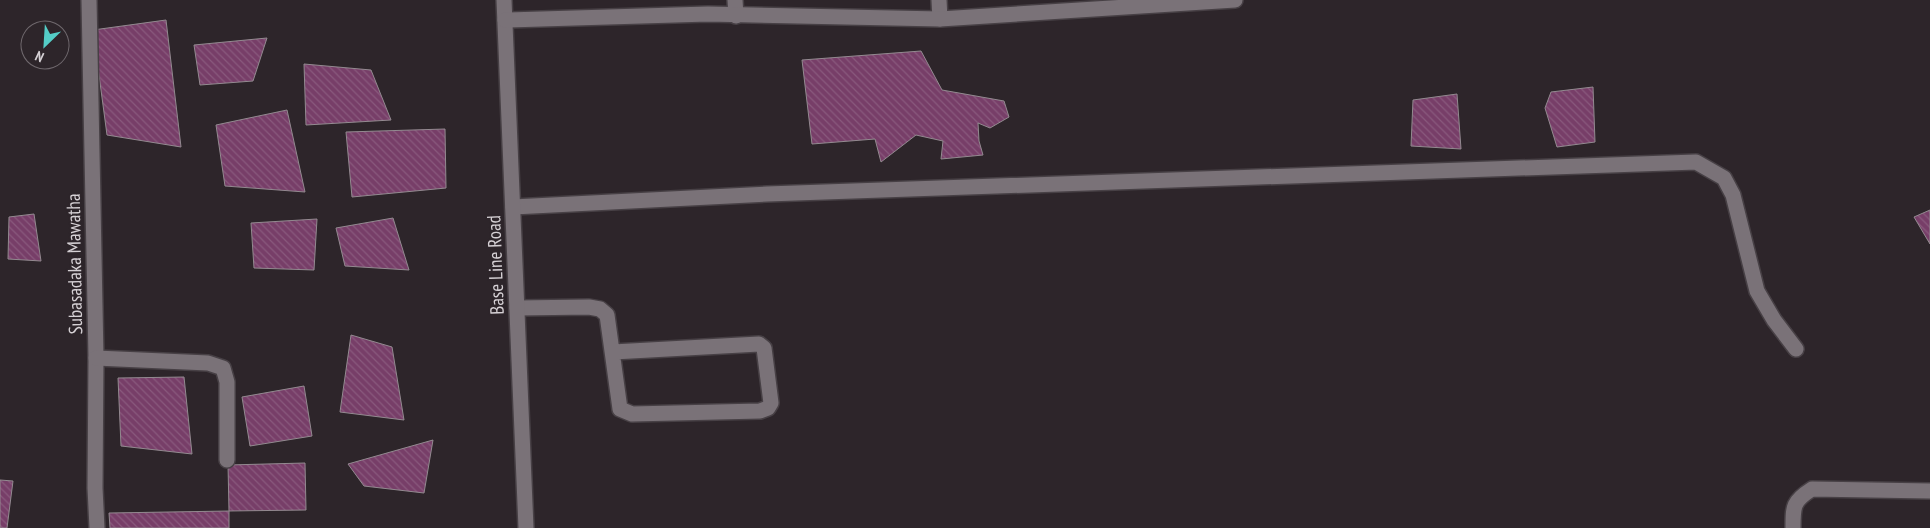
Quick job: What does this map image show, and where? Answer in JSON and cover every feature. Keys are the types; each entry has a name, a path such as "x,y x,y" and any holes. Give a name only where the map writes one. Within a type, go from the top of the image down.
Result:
{"street":[{"name":"Subasadaka Mawatha","path":"89,0 96,358 95,488 97,528"},
{"name":"Base Line Road","path":"504,0 526,528"},
{"path":"735,0 736,16"},
{"path":"939,0 940,19"},
{"path":"505,20 708,14 940,19 1159,2 1235,0"},
{"path":"513,207 767,194 1696,162 1724,178 1733,195 1756,291 1796,350"},
{"path":"517,308 590,307 600,309 607,314 612,352 620,409 632,414 760,411 768,408 771,404 764,348 759,344 612,352"},
{"path":"96,358 208,363 223,368 227,382 227,460"},
{"path":"1793,528 1793,512 1798,498 1812,489 1930,491"}],"building":[{"path":"166,20 181,147 107,135 93,30"},
{"path":"267,38 253,81 200,85 194,45"},
{"path":"921,51 942,90 1004,101 1009,117 990,128 978,123 979,141 983,155 941,159 943,141 916,135 881,162 875,139 812,144 802,60"},
{"path":"304,64 371,70 391,120 306,125"},
{"path":"1593,87 1595,142 1557,147 1545,108 1551,92"},
{"path":"1457,94 1461,149 1411,146 1413,100"},
{"path":"287,110 305,192 225,186 216,125"},
{"path":"445,129 446,188 352,197 346,132"},
{"path":"1930,210 1930,244 1914,217"},
{"path":"34,214 41,261 8,259 9,217"},
{"path":"393,218 409,270 345,266 336,228"},
{"path":"317,219 314,270 254,268 251,223"},
{"path":"351,335 392,347 404,420 340,412"},
{"path":"184,377 192,454 121,446 118,378"},
{"path":"304,386 312,436 250,446 242,397"},
{"path":"433,440 424,493 364,486 348,464"},
{"path":"305,463 306,510 229,511 228,465"},
{"path":"0,480 13,481 7,528 0,528"},
{"path":"229,511 229,528 110,528 109,513"}]}
